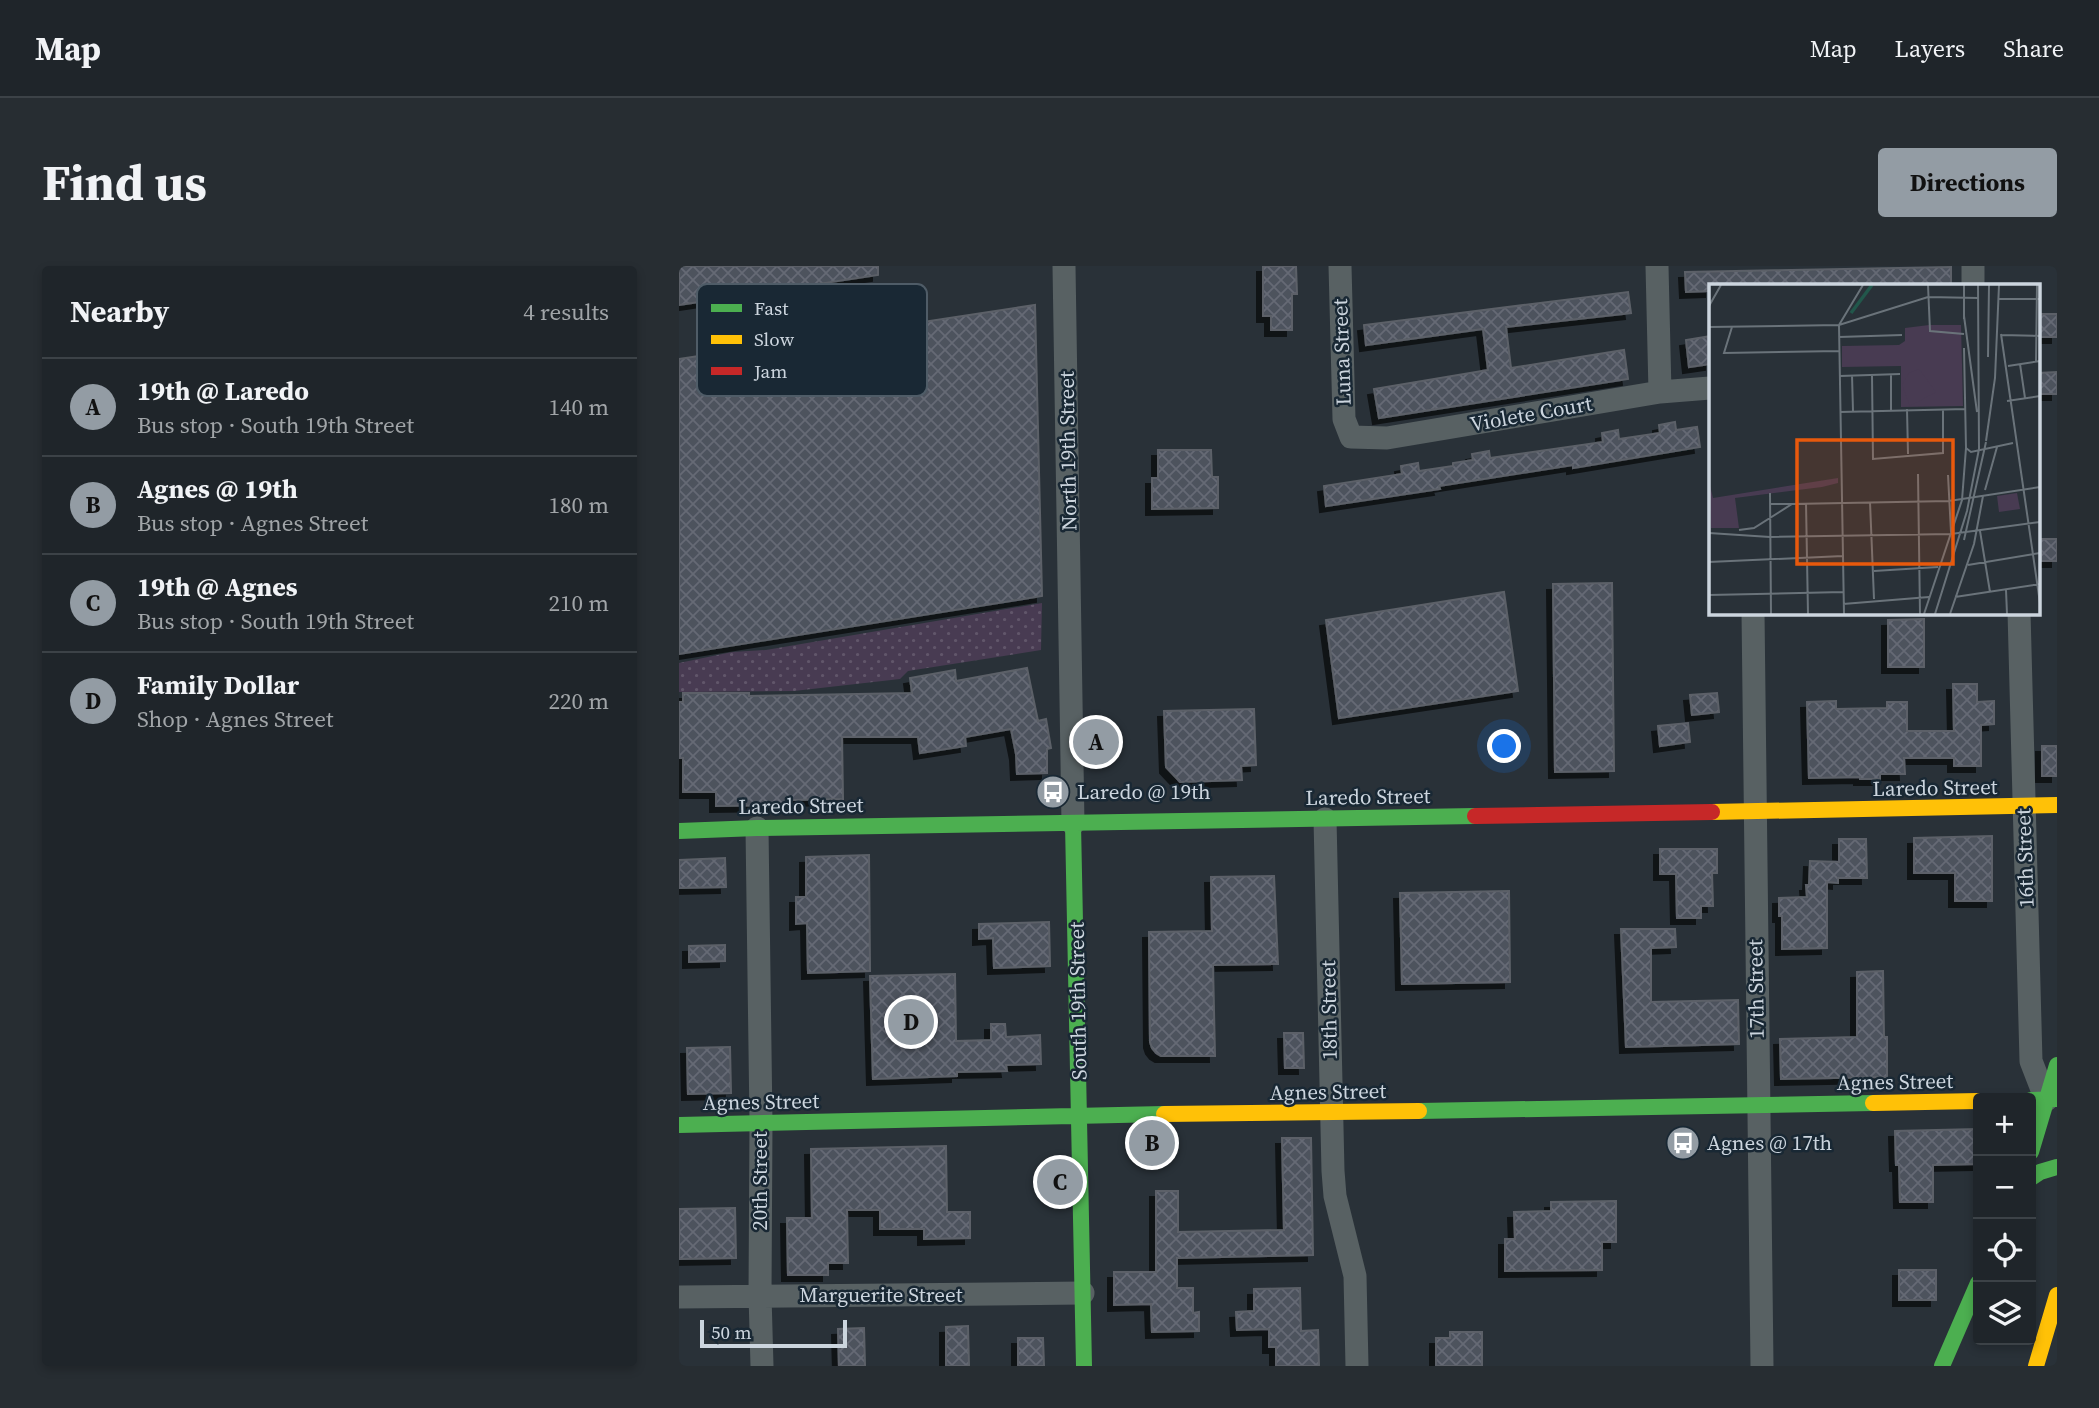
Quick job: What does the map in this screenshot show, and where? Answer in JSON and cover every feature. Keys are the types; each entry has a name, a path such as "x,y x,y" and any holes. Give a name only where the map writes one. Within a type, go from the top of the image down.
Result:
{"main road":[{"name":"Laredo Street","path":"679,831 2057,805"},
{"name":"South 19th Street","path":"1073,824 1084,1366"},
{"path":"2036,1133 2057,1065"},
{"name":"Agnes Street","path":"679,1125 1080,1115 1973,1101"},
{"path":"2036,1175 2057,1167"},
{"path":"1942,1366 1973,1295"},
{"path":"2036,1366 2057,1295"}],"street":[{"name":"North 19th Street","path":"1064,266 1072,636"},
{"name":"Luna Street","path":"1340,266 1344,419 1351,437"},
{"path":"1657,266 1660,392"},
{"path":"1973,266 1973,284"},
{"name":"Violete Court","path":"1351,437 1387,438 1660,392 1709,388"},
{"name":"17th Street","path":"1753,614 1762,1366"},
{"name":"16th Street","path":"2019,614 2031,1061 2045,1100"},
{"name":"South 19th Street","path":"1072,636 1073,824"},
{"name":"18th Street","path":"1325,819 1335,1196 1355,1276 1357,1366"},
{"name":"20th Street","path":"757,828 762,1366"},
{"name":"Marguerite Street","path":"679,1297 1083,1293"}],"shaded area":[{"path":"1042,603 1041,650 908,671 900,679 794,691 679,692 679,663 732,652 766,650"}],"building":[{"path":"679,266 878,266 878,275 818,284 697,284 697,302 679,305"},
{"path":"1263,266 1296,266 1297,294 1292,294 1292,330 1271,330 1271,316 1263,316"},
{"path":"1951,267 1951,284 1709,284 1709,291 1686,292 1685,272"},
{"path":"1628,292 1631,313 1506,327 1511,368 1624,350 1628,379 1379,418 1374,389 1488,370 1483,329 1366,345 1364,325"},
{"path":"1035,305 1042,596 679,654 679,359 697,356 697,396 927,396 927,321"},
{"path":"2039,314 2057,314 2057,337 2039,337"},
{"path":"1709,336 1709,364 1689,367 1686,340"},
{"path":"2057,372 2057,394 2039,394 2039,373"},
{"path":"1675,422 1676,430 1697,427 1700,447 1439,486 1440,489 1326,506 1324,486 1402,474 1401,466 1418,463 1419,471 1453,466 1453,463 1473,460 1472,454 1489,451 1490,458 1603,442 1602,433 1618,430 1619,439 1660,433 1659,425"},
{"path":"1158,450 1211,450 1212,477 1218,477 1218,508 1152,509 1152,478 1158,478"},
{"path":"2040,539 2057,539 2057,561 2041,561"},
{"path":"1612,583 1614,771 1555,772 1553,584"},
{"path":"1504,592 1518,691 1339,718 1326,620"},
{"path":"1924,619 1924,667 1888,667 1888,620"},
{"path":"1027,668 1038,721 1046,719 1051,748 1047,749 1047,773 1017,774 1011,729 965,737 966,746 920,753 918,737 842,737 843,799 792,800 792,805 716,806 716,792 683,792 683,758 679,758 679,702 683,702 683,693 749,693 749,696 912,693 910,678 955,670 956,681"},
{"path":"1953,684 1977,684 1977,702 1994,701 1994,724 1981,725 1981,766 1954,766 1954,758 1904,758 1905,774 1880,774 1880,779 1809,778 1807,702 1836,701 1836,709 1887,708 1887,702 1907,702 1907,731 1954,731"},
{"path":"1717,693 1719,712 1692,715 1690,695"},
{"path":"1254,709 1256,765 1241,766 1242,780 1180,782 1166,767 1164,711"},
{"path":"1688,723 1690,742 1660,746 1658,726"},
{"path":"2042,746 2057,746 2057,776 2042,776"},
{"path":"1992,836 1992,901 1955,901 1955,873 1914,873 1914,838"},
{"path":"1839,839 1866,839 1867,878 1838,878 1838,883 1827,882 1827,948 1782,949 1779,898 1807,897 1810,861 1839,862"},
{"path":"1660,849 1717,849 1717,873 1712,873 1713,906 1701,906 1701,918 1677,918 1676,874 1660,874"},
{"path":"869,855 870,971 808,973 807,923 796,924 796,897 806,897 806,857"},
{"path":"725,858 726,887 679,888 679,860"},
{"path":"1274,876 1278,964 1213,965 1215,1056 1161,1056 1156,1053 1150,1042 1149,932 1212,931 1211,877"},
{"path":"1509,891 1510,982 1402,984 1400,893"},
{"path":"1049,922 1050,966 994,968 993,938 979,939 979,924"},
{"path":"1621,929 1675,929 1676,947 1651,948 1651,1002 1738,1000 1739,1044 1626,1047"},
{"path":"725,945 725,961 689,962 689,946"},
{"path":"1883,971 1887,1077 1781,1079 1780,1039 1857,1037 1857,972"},
{"path":"955,974 956,1041 991,1040 991,1024 1005,1024 1006,1037 1040,1035 1041,1064 1006,1065 1007,1071 957,1072 957,1076 873,1079 870,976"},
{"path":"1284,1033 1303,1033 1304,1068 1285,1068"},
{"path":"730,1047 731,1093 688,1094 687,1048"},
{"path":"1973,1129 1973,1164 1933,1165 1933,1202 1900,1202 1895,1131"},
{"path":"1282,1138 1311,1138 1313,1255 1177,1258 1177,1288 1193,1288 1193,1313 1199,1312 1199,1331 1152,1332 1151,1304 1114,1305 1114,1272 1156,1272 1156,1191 1178,1191 1178,1232 1284,1230"},
{"path":"946,1146 947,1212 970,1212 970,1238 924,1239 924,1229 880,1229 880,1210 847,1210 848,1263 828,1263 828,1275 788,1275 787,1218 812,1218 811,1149"},
{"path":"1616,1201 1616,1242 1602,1242 1602,1270 1505,1271 1505,1239 1515,1239 1514,1212 1551,1211 1551,1202"},
{"path":"735,1208 736,1258 679,1259 679,1209"},
{"path":"1899,1270 1936,1270 1936,1300 1899,1300"},
{"path":"1300,1288 1301,1331 1318,1330 1319,1366 1276,1366 1276,1347 1269,1347 1269,1329 1237,1330 1236,1312 1254,1311 1254,1289"},
{"path":"968,1326 969,1366 946,1366 946,1327"},
{"path":"864,1328 865,1366 839,1366 838,1329"},
{"path":"1450,1332 1482,1332 1482,1366 1436,1366 1436,1338 1450,1338"},
{"path":"1018,1338 1043,1338 1044,1366 1018,1366"}],"traffic: fast":[{"path":"679,831 1475,816"},
{"path":"1073,824 1084,1366"},
{"path":"2036,1135 2057,1065"},
{"path":"2036,1100 2057,1099"},
{"path":"1419,1111 1873,1103"},
{"path":"679,1125 1164,1114"},
{"path":"2036,1175 2057,1167"},
{"path":"1942,1366 1973,1295"}],"traffic: slow":[{"path":"1712,812 2057,805"},
{"path":"1873,1103 1973,1101"},
{"path":"1164,1114 1419,1111"},
{"path":"2036,1366 2057,1295"}],"traffic: jam":[{"path":"1475,816 1712,812"}],"place":[{"name":"19th @ Laredo","path":"1096,742"},
{"name":"Laredo @ 19th","path":"1053,792"},
{"name":"Family Dollar","path":"911,1022"},
{"name":"Agnes @ 19th","path":"1152,1143"},
{"name":"Agnes @ 17th","path":"1683,1143"},
{"name":"19th @ Agnes","path":"1060,1182"}]}
